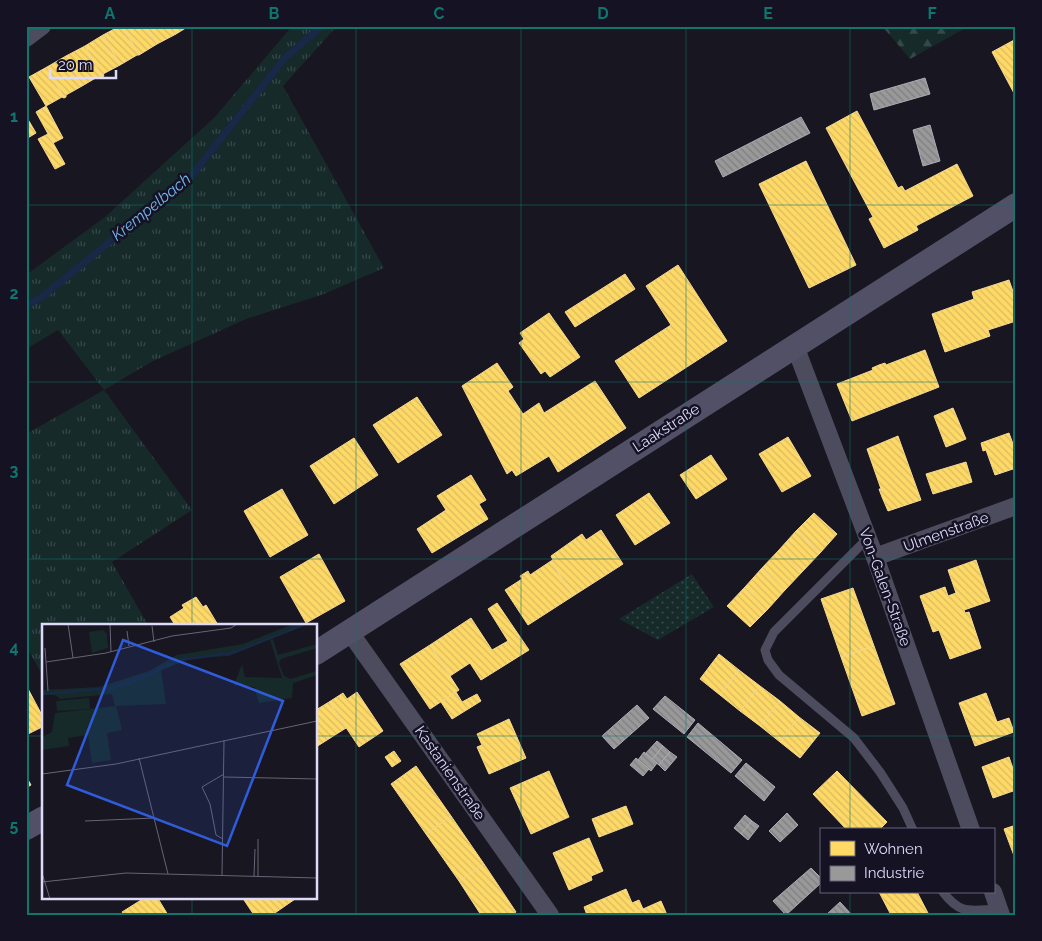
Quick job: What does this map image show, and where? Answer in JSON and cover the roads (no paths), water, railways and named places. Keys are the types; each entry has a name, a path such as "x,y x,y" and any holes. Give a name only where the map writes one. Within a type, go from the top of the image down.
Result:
{"street":[{"path":"26,38 42,26"},
{"name":"Laakstraße","path":"318,652 1016,205"},
{"name":"Von-Galen-Straße","path":"795,346 875,557 970,828"},
{"name":"Ulmenstraße","path":"875,557 1016,506"},
{"name":"Kastanienstraße","path":"349,631 550,915"},
{"path":"26,828 42,819"},
{"path":"994,894 1000,912"}],"lane":[{"path":"868,538 774,632 765,650 768,660 779,675 854,738 903,808 912,828"},
{"path":"944,894 952,904 962,910 1000,912"}],"waterway":[{"name":"Krempelbach","path":"26,306 43,296 192,175 284,59 322,26"}]}
